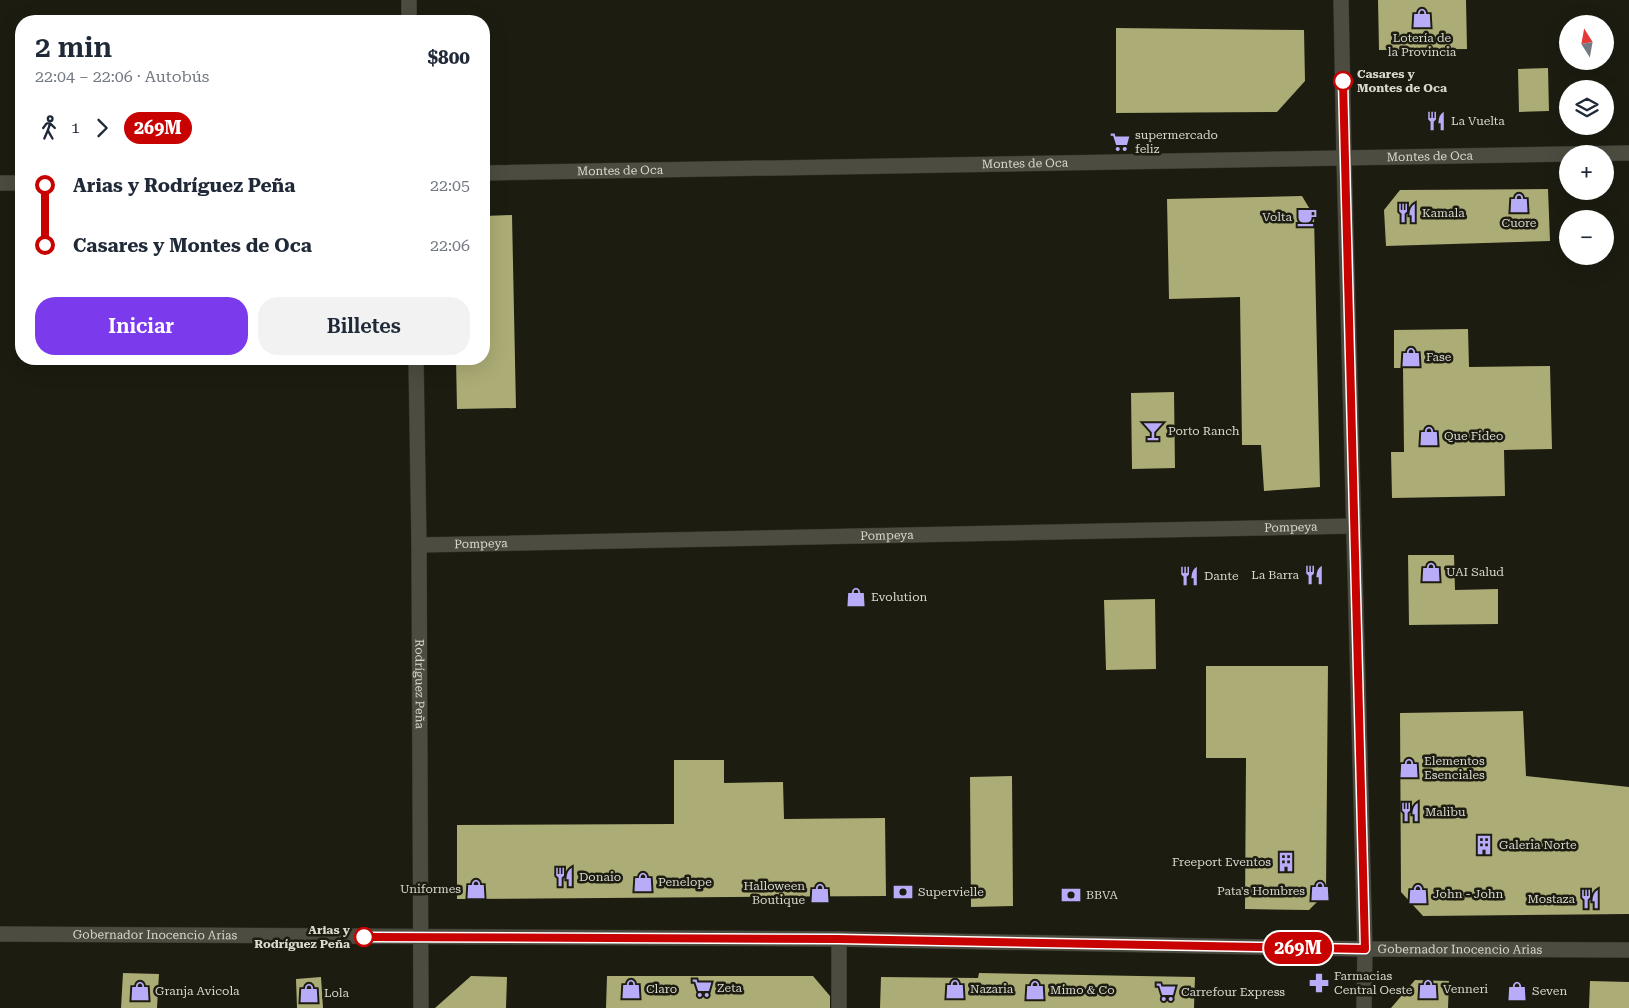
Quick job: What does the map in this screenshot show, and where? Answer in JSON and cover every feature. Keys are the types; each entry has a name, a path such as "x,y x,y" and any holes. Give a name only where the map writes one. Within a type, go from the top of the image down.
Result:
{"street":[{"path":"409,0 409,15"},
{"path":"1341,0 1365,949 1364,1008"},
{"name":"Montes de Oca","path":"1614,153 1629,153"},
{"name":"Montes de Oca","path":"490,173 1559,154"},
{"path":"0,183 15,183"},
{"name":"Rodríguez Peña","path":"416,365 420,1008"},
{"name":"Pompeya","path":"418,545 1354,526"},
{"name":"Gobernador Inocencio Arias","path":"0,934 838,939 1365,949 1629,950"},
{"path":"838,939 839,1008"}],"building":[{"path":"1378,0 1466,0 1467,49 1379,50"},
{"path":"1116,28 1304,30 1305,81 1277,112 1116,113"},
{"path":"1548,68 1549,111 1519,112 1518,69"},
{"path":"1548,189 1550,241 1386,246 1384,210 1400,190"},
{"path":"1302,196 1314,216 1320,487 1264,491 1261,445 1242,445 1240,297 1169,299 1167,199"},
{"path":"512,215 516,408 457,409 456,365 490,365 490,216"},
{"path":"1468,329 1469,367 1550,366 1552,449 1504,450 1505,496 1392,498 1391,452 1404,452 1403,368 1394,368 1394,330"},
{"name":"Porto Ranch","path":"1174,392 1175,468 1132,469 1131,393"},
{"path":"1408,555 1454,555 1455,590 1498,589 1498,624 1409,625"},
{"path":"1155,599 1156,669 1106,670 1104,600"},
{"path":"1206,666 1328,666 1326,893 1309,910 1245,909 1246,758 1206,758"},
{"path":"1523,711 1526,776 1629,787 1629,914 1423,916 1401,892 1400,713"},
{"path":"674,760 724,760 724,783 783,782 784,819 885,818 886,896 457,899 457,825 674,824"},
{"path":"1012,776 1013,906 971,907 970,777"},
{"name":"Granja Avicola","path":"123,973 159,974 157,1008 121,1008"},
{"path":"979,973 1195,977 1194,1008 880,1008 881,977 978,978"},
{"path":"471,976 507,977 506,1008 435,1008"},
{"path":"607,976 813,976 830,996 830,1008 606,1008"},
{"name":"Lola","path":"321,977 323,1008 297,1008 296,979"},
{"name":"Venneri","path":"1415,980 1449,981 1448,1008 1391,1008"},
{"path":"1590,981 1629,982 1629,1008 1589,1008"}],"bus line":[{"name":"269M","path":"364,937 838,939 1365,949 1343,81"}],"place":[{"name":"Lotería de la Provincia","path":"1422,18"},
{"name":"Casares y Montes de Oca","path":"1343,81"},
{"name":"La Vuelta","path":"1436,121"},
{"name":"supermercado feliz","path":"1120,142"},
{"name":"Cuore","path":"1519,203"},
{"name":"Kamala","path":"1407,213"},
{"name":"Volta","path":"1307,217"},
{"name":"Fase","path":"1411,357"},
{"name":"Porto Ranch","path":"1153,431"},
{"name":"Que Fideo","path":"1429,436"},
{"name":"UAI Salud","path":"1431,572"},
{"name":"La Barra","path":"1314,575"},
{"name":"Dante","path":"1189,576"},
{"name":"Evolution","path":"856,597"},
{"name":"Elementos Esenciales","path":"1409,768"},
{"name":"Malibu","path":"1410,812"},
{"name":"Galeria Norte","path":"1484,845"},
{"name":"Freeport Eventos","path":"1286,862"},
{"name":"Donaio","path":"564,877"},
{"name":"Penelope","path":"643,882"},
{"name":"Uniformes","path":"476,889"},
{"name":"Pata's Hombres","path":"1320,891"},
{"name":"Supervielle","path":"903,892"},
{"name":"Halloween Boutique","path":"820,893"},
{"name":"John - John","path":"1418,894"},
{"name":"BBVA","path":"1071,895"},
{"name":"Mostaza","path":"1590,899"},
{"name":"Arias y Rodríguez Peña","path":"364,937"},
{"name":"Farmacias Central Oeste","path":"1319,983"},
{"name":"Zeta","path":"702,988"},
{"name":"Claro","path":"631,989"},
{"name":"Nazaria","path":"955,989"},
{"name":"Venneri","path":"1428,989"},
{"name":"Mimo & Co","path":"1035,990"},
{"name":"Granja Avicola","path":"140,991"},
{"name":"Seven","path":"1517,991"},
{"name":"Carrefour Express","path":"1166,992"},
{"name":"Lola","path":"309,993"}]}
